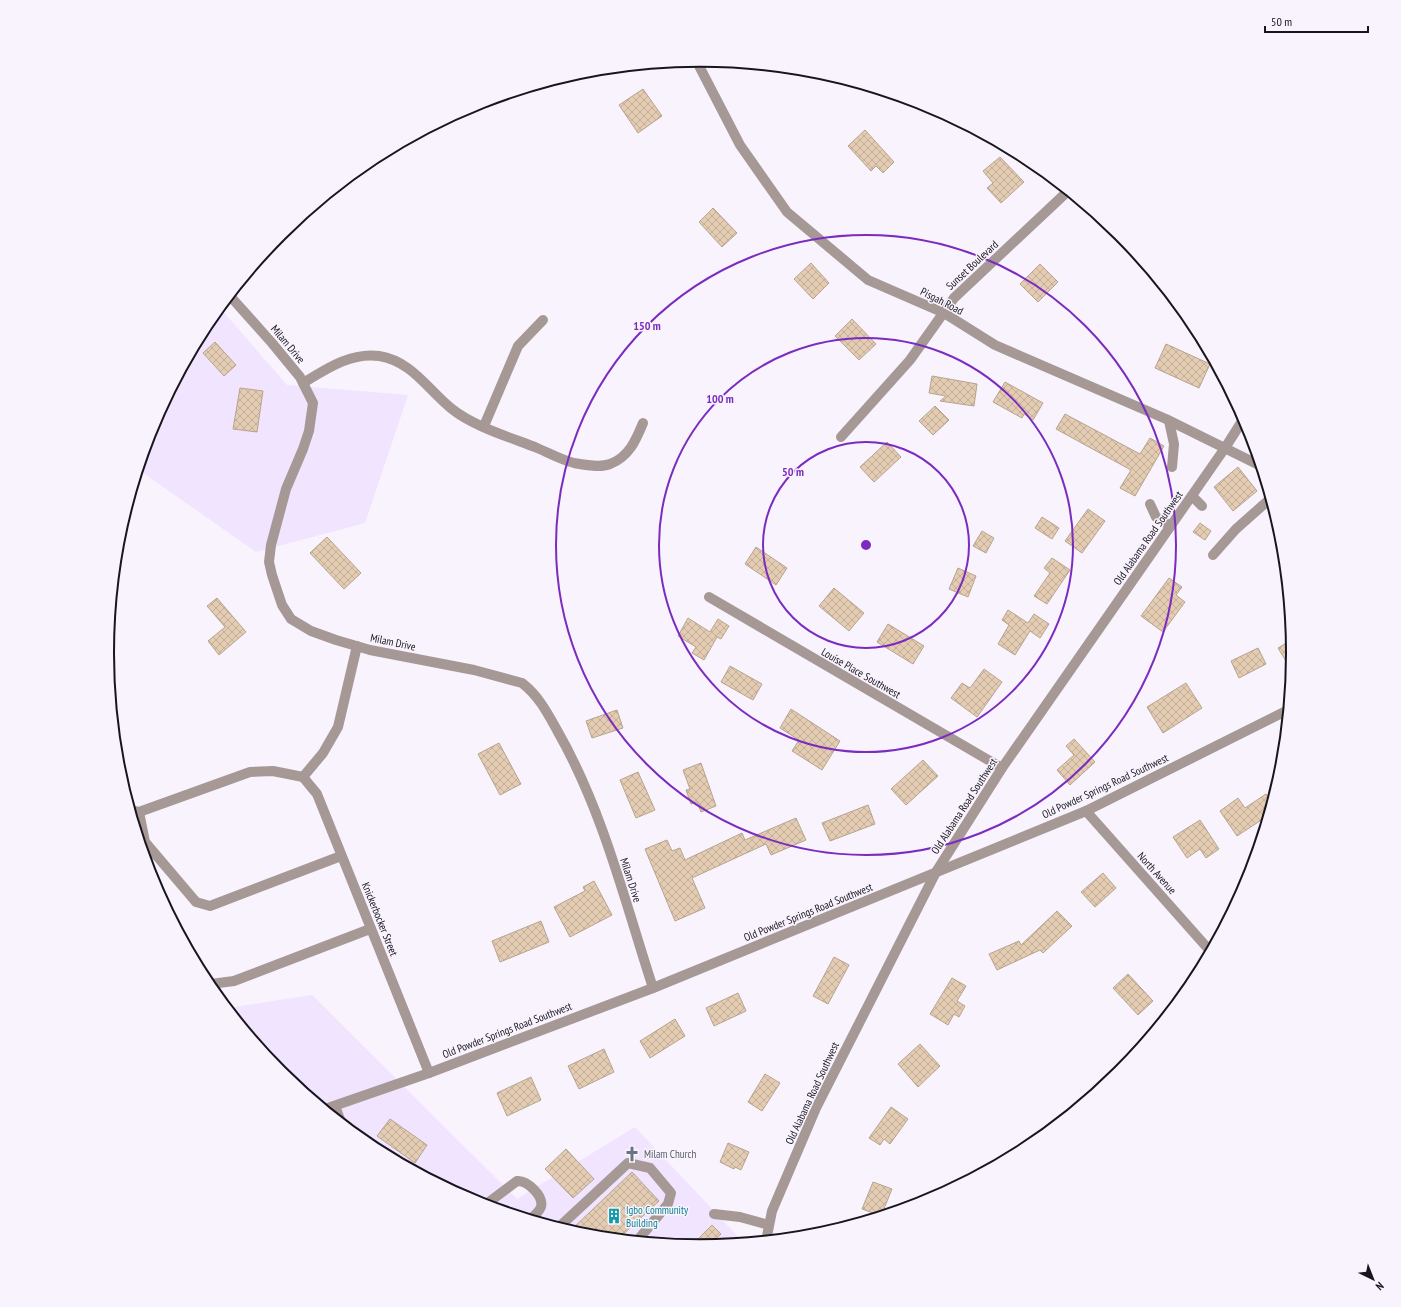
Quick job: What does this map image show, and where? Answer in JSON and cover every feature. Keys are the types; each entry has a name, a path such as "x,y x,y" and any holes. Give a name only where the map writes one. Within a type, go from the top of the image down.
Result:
{"street":[{"name":"Pisgah Road","path":"700,67 740,145 787,212 868,280 944,313 995,345 1169,420 1255,463"},
{"name":"Sunset Boulevard","path":"841,437 910,360 954,298 1065,194"},
{"name":"Milam Drive","path":"233,299 272,343 303,383 313,403 309,431 304,449 286,489 271,545 269,562 282,605 291,619 311,631 370,650 474,670 522,683 535,695 542,704 574,759 610,854 653,988"},
{"path":"484,426 518,346 543,320"},
{"path":"303,383 336,364 358,357 378,356 396,361 412,371 452,409 484,426 573,463 595,466 609,465 622,458 635,444 643,423"},
{"path":"1169,420 1174,444 1172,467"},
{"name":"Old Alabama Road Southwest","path":"767,1236 772,1211 816,1108 936,872 1002,768 1192,496 1240,424"},
{"path":"1192,496 1202,506"},
{"path":"1213,555 1236,529 1267,502"},
{"path":"1150,504 1156,517 1170,526"},
{"name":"Louise Place Southwest","path":"709,597 1002,768"},
{"path":"136,811 250,772 274,771 303,777 323,753 338,727 357,646"},
{"name":"Old Powder Springs Road Southwest","path":"330,1108 653,988 1086,811 1284,712"},
{"name":"Knickerbocker Street","path":"303,777 316,794 429,1072"},
{"name":"North Avenue","path":"1086,811 1207,948"},
{"path":"140,825 146,842 196,902 210,906 341,856"},
{"path":"216,983 234,981 370,929"},
{"path":"335,1106 338,1115"},
{"path":"563,1223 628,1163 650,1168 670,1193 668,1204 640,1237"},
{"path":"491,1201 517,1181 522,1181 527,1183 540,1197 541,1207 533,1215"},
{"path":"714,1214 740,1217 769,1224"}],"shaded area":[{"path":"224,312 287,385 408,395 365,523 256,552 143,473 174,394 193,360"},
{"path":"312,995 517,1199 635,1127 740,1239 662,1239 586,1229 512,1209 441,1180 407,1161 343,1119 286,1068 232,1007"}],"building":[{"path":"643,89 662,116 638,133 619,105"},
{"path":"865,130 894,162 883,173 876,166 871,171 848,146"},
{"path":"1000,157 1024,182 1001,203 987,188 993,183 983,171"},
{"path":"713,208 737,233 722,247 699,222"},
{"path":"811,263 829,283 813,299 794,279"},
{"path":"1040,264 1058,282 1038,302 1020,284"},
{"path":"852,319 876,344 859,360 835,336"},
{"path":"215,342 236,365 224,376 203,353"},
{"path":"1166,344 1210,364 1199,388 1155,368"},
{"path":"932,376 977,384 974,406 940,401 946,396 929,393"},
{"path":"1005,382 1043,403 1033,420 1024,414 1022,418 993,402"},
{"path":"240,388 263,391 257,432 233,429"},
{"path":"935,406 949,420 933,435 919,421"},
{"path":"1065,414 1140,454 1150,438 1164,446 1135,496 1120,488 1131,470 1056,429"},
{"path":"887,442 901,457 874,482 860,467"},
{"path":"1238,467 1257,491 1233,511 1214,487"},
{"path":"1088,509 1105,521 1082,553 1065,541"},
{"path":"1042,517 1059,528 1052,539 1035,528"},
{"path":"1200,523 1211,531 1205,540 1193,532"},
{"path":"982,531 994,538 986,553 973,546"},
{"path":"327,537 361,573 344,589 310,553"},
{"path":"756,547 787,568 776,585 745,564"},
{"path":"1052,558 1070,570 1047,604 1034,596 1050,573 1044,568"},
{"path":"958,568 976,576 968,597 949,589"},
{"path":"1169,578 1182,587 1176,595 1185,602 1163,632 1141,616"},
{"path":"834,588 864,613 849,631 819,606"},
{"path":"217,598 246,632 219,655 208,641 225,627 207,606"},
{"path":"1008,610 1028,623 1034,614 1049,624 1040,638 1030,631 1015,655 998,644 1009,625 1002,620"},
{"path":"688,618 710,632 718,619 729,626 721,639 717,637 704,660 692,653 696,647 678,636"},
{"path":"888,624 924,646 913,664 877,642"},
{"path":"1287,643 1287,662 1278,648"},
{"path":"1258,648 1266,664 1239,678 1231,661"},
{"path":"730,666 762,684 753,700 721,682"},
{"path":"984,669 1002,682 977,717 951,698 962,683 970,688"},
{"path":"1186,683 1202,708 1163,733 1147,707"},
{"path":"791,709 840,741 822,770 792,751 799,740 780,728"},
{"path":"617,710 623,728 592,738 586,721"},
{"path":"1074,739 1095,762 1070,785 1057,770 1074,755 1066,746"},
{"path":"499,743 521,784 500,795 478,754"},
{"path":"923,760 938,776 906,805 891,789"},
{"path":"701,763 716,806 701,812 697,802 691,804 686,790 690,789 683,770"},
{"path":"638,772 655,810 636,818 620,780"},
{"path":"1266,794 1269,798 1263,819 1237,836 1220,811 1238,798 1245,808"},
{"path":"868,805 875,824 830,841 822,823"},
{"path":"796,818 806,840 771,855 766,844 692,878 705,908 675,921 645,849 667,840 672,851 680,848 685,860 742,833 745,840"},
{"path":"1200,820 1219,849 1206,858 1200,849 1187,858 1173,837"},
{"path":"1103,873 1116,888 1095,907 1081,892"},
{"path":"594,881 612,915 570,937 554,907 585,891 583,887"},
{"path":"1057,911 1072,926 1043,953 1040,950 997,970 989,954 1019,941 1021,945"},
{"path":"541,921 549,942 500,962 492,941"},
{"path":"834,957 849,965 828,1004 813,996"},
{"path":"1128,974 1153,1001 1138,1015 1113,988"},
{"path":"952,978 966,986 957,1001 965,1006 959,1017 954,1014 948,1025 930,1014"},
{"path":"738,993 746,1011 714,1026 706,1008"},
{"path":"675,1019 685,1036 650,1058 640,1041"},
{"path":"920,1044 940,1066 918,1087 898,1064"},
{"path":"604,1049 614,1072 579,1089 568,1066"},
{"path":"765,1074 780,1083 762,1111 748,1102"},
{"path":"531,1077 541,1100 507,1116 497,1093"},
{"path":"891,1107 908,1119 890,1144 884,1139 880,1145 869,1138"},
{"path":"390,1119 427,1145 415,1163 377,1136"},
{"path":"728,1143 749,1152 741,1170 735,1167 734,1169 720,1162"},
{"path":"566,1149 594,1179 573,1198 545,1169"},
{"name":"Igbo Community Building","path":"632,1172 659,1201 623,1235 575,1226"},
{"path":"873,1182 892,1189 883,1211 874,1213 862,1209"},
{"path":"712,1225 721,1234 715,1240 697,1240"}],"place":[{"name":"Milam Church","path":"632,1154"},
{"name":"Igbo Community Building","path":"614,1216"}]}
